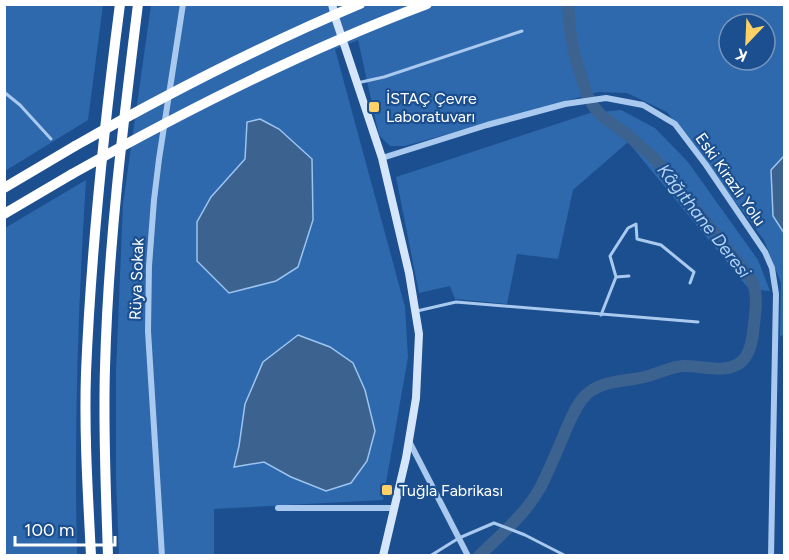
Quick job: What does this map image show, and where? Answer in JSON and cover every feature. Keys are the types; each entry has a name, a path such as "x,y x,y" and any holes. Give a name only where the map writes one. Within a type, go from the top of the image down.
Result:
{"highway":[{"path":"91,555 86,374 99,183 120,4"},
{"path":"108,555 104,443 107,319 115,200 138,4"},
{"path":"4,188 130,115 204,76 360,4"},
{"path":"4,214 155,128 245,82 427,4"}],"main road":[{"path":"332,4 382,158 409,273 419,334 416,398 383,555"}],"street":[{"name":"Rüya Sokak","path":"162,555 148,331 149,266 159,159 183,4"},
{"name":"Eski Kirazlı Yolu","path":"382,158 580,101 606,98 643,105 675,124 765,252 772,268 776,294 771,555"},
{"path":"409,440 468,555"},
{"path":"278,508 394,508"}],"lane":[{"path":"357,83 384,77 522,31"},
{"path":"4,92 20,105 51,139"},
{"path":"601,315 616,277 610,256 628,228 636,224 637,239 661,245 694,272 690,284"},
{"path":"616,277 629,276"},
{"path":"416,311 456,302 698,322"},
{"path":"430,555 459,538 494,524 525,535 566,555"}],"shaded area":[{"path":"4,5 103,5 88,120 5,171"},
{"path":"151,5 784,5 784,156 771,170 773,216 784,233 784,335 780,336 781,283 764,240 667,112 627,93 598,92 405,146 390,146 379,135 358,40 335,49 405,307 408,357 383,500 214,509 214,555 119,556 116,372 123,204","holes":["245,159 197,222 211,197","239,446 291,477 264,462 235,467"]},
{"path":"621,110 655,128 688,162 758,260 770,291 749,289 628,142 573,190 558,259 517,254 507,304 455,299 450,286 419,293 396,177 590,113"},
{"path":"260,119 279,129 312,159 313,220 298,267 276,281 229,293 197,261 197,222 211,197 245,159 247,122"},
{"path":"784,156 784,233 773,216 771,170"},
{"path":"86,180 77,368 77,555 5,555 5,228"},
{"path":"298,335 330,347 353,363 365,390 375,431 367,461 351,483 326,491 291,477 264,462 234,467 245,404 263,362"}],"waterway":[{"name":"Kâğıthane Deresi","path":"479,556 528,507 548,472 574,412 587,394 608,383 640,378 678,367 720,369 735,366 747,354 753,334 756,301 751,279 657,161 602,116 587,95 574,53 568,4"}],"place":[{"name":"İSTAÇ Çevre Laboratuvarı","path":"374,107"},
{"name":"Tuğla Fabrikası","path":"387,490"}]}
